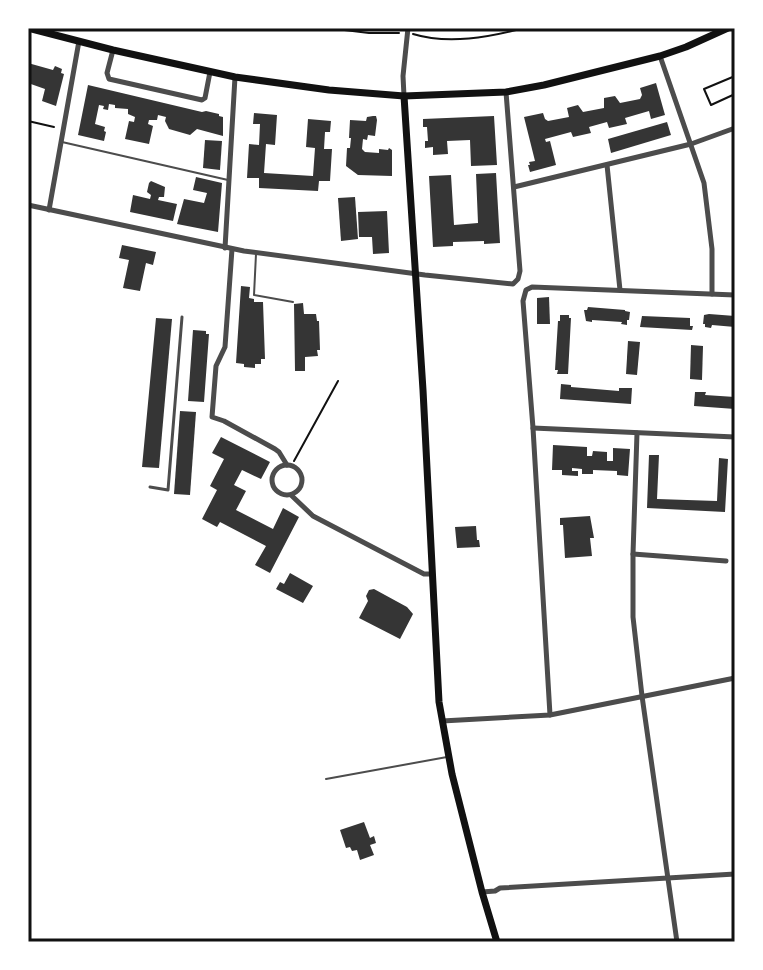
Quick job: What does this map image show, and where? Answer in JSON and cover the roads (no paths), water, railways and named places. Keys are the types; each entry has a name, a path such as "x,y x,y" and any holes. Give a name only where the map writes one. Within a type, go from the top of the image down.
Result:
{"main road":[{"path":"28,28 235,77 329,90 404,96 506,92 544,85 660,56 728,28"},
{"path":"404,96 439,702 448,757 497,942"}],"street":[{"path":"404,96 408,28"},
{"path":"49,210 79,41"},
{"path":"113,50 107,73 109,79 202,100 210,72"},
{"path":"660,56 704,183 712,249 712,294"},
{"path":"225,248 235,77"},
{"path":"28,205 225,248 513,284 520,273 506,92"},
{"path":"514,187 691,144 735,128"},
{"path":"607,165 620,290"},
{"path":"232,249 225,347 216,366 212,417 275,449 289,465 300,471 302,481 299,490 283,495 272,483 277,469 289,465"},
{"path":"550,715 524,294 532,287 735,295"},
{"path":"150,487 168,490 182,317"},
{"path":"533,428 735,437"},
{"path":"637,433 633,617 677,942"},
{"path":"291,495 313,516 424,574 432,574"},
{"path":"633,554 726,561"},
{"path":"442,721 550,715 735,678"},
{"path":"482,892 500,888 735,874"},
{"path":"28,942 38,942"}],"lane":[{"path":"61,142 229,180"},
{"path":"256,253 254,295 293,302"},
{"path":"326,779 448,757"}]}
